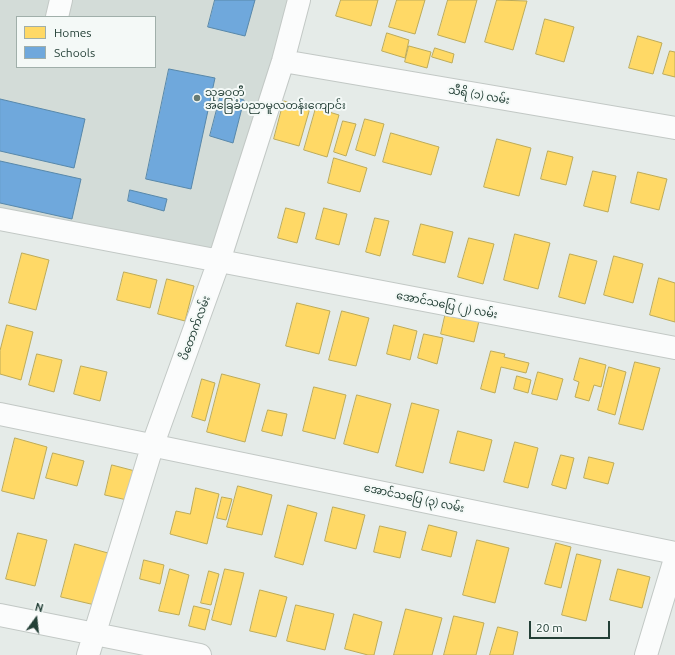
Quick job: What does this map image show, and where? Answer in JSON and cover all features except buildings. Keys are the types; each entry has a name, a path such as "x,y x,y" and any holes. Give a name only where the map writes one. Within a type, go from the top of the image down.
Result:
{"street":[{"path":"57,16 61,0"},
{"name":"ပိတောက်လမ်း","path":"88,655 153,444 219,261 283,61 298,0"},
{"name":"သီရိ (၁) လမ်း","path":"283,61 675,128"},
{"name":"အောင်သပြေ (၂) လမ်း","path":"0,219 675,348"},
{"name":"အောင်သပြေ (၃) လမ်း","path":"0,414 153,444 675,552"},
{"path":"646,655 675,559"},
{"path":"0,615 200,655"}],"shaded area":[{"path":"0,0 305,0 228,255 0,212"}],"place":[{"name":"သုခဝတီ အခြေခံပညာမူလတန်းကျောင်း","path":"197,98"}]}
